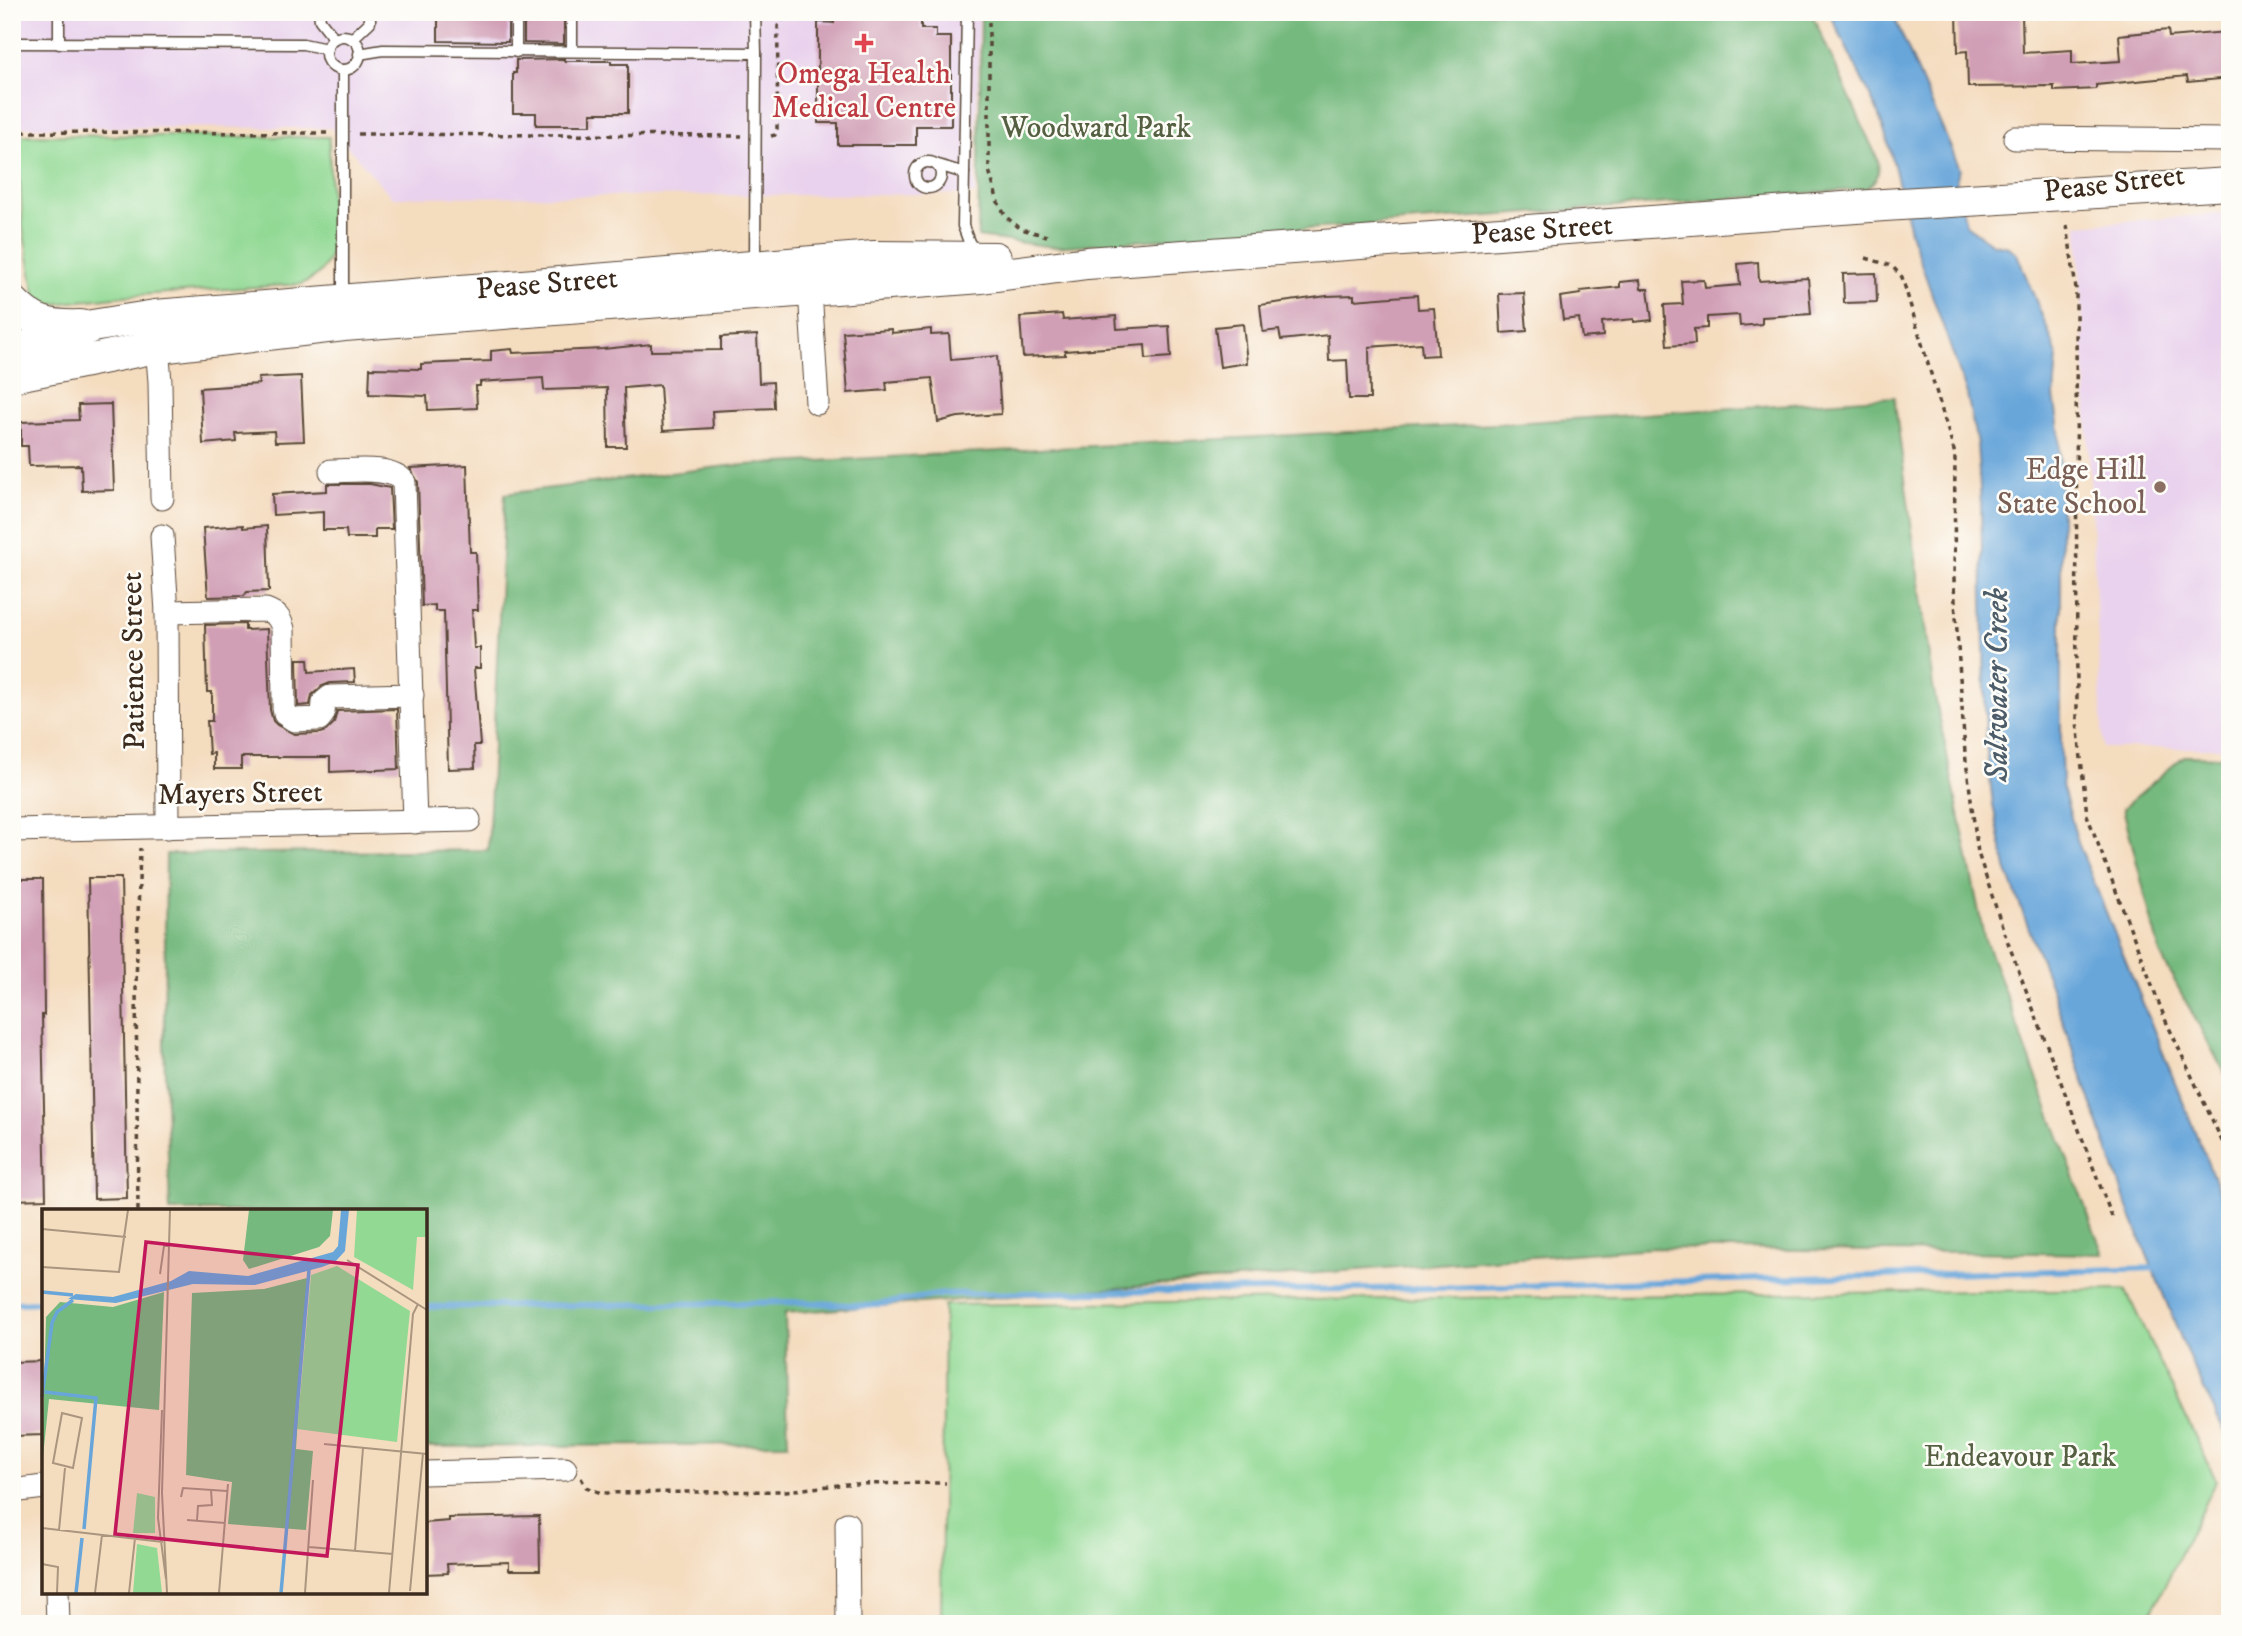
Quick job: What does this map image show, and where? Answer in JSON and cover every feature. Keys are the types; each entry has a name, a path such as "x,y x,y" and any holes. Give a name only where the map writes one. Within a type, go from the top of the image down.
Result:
{"street":[{"name":"Pease Street","path":"2015,138 2230,140"},
{"name":"Pease Street","path":"1999,199 2230,169"},
{"name":"Pease Street","path":"755,281 810,290 982,277 1087,263 1884,205 2230,184"},
{"name":"Pease Street","path":"12,350 74,336 92,326 155,316 344,312 755,281 874,257 1087,263"},
{"path":"810,290 817,403"},
{"path":"12,301 27,315 52,327 92,326"},
{"name":"Pease Street","path":"12,376 344,312"},
{"path":"155,316 162,498"},
{"path":"331,471 387,471 399,475 404,482 415,822"},
{"name":"Patience Street","path":"162,536 167,612 168,827"},
{"path":"167,612 266,610 275,613 283,629 285,714 294,720 319,719 323,714 324,702 330,697 412,695"},
{"name":"Mayers Street","path":"12,830 469,820"},
{"path":"427,1473 565,1469"},
{"path":"12,1491 42,1487"},
{"path":"847,1524 848,1624"},
{"path":"57,1594 58,1624"}],"lane":[{"path":"59,12 59,44"},
{"path":"319,12 320,20 334,38"},
{"path":"352,39 370,22 370,12"},
{"path":"516,12 516,52"},
{"path":"572,12 572,51"},
{"path":"755,12 755,281"},
{"path":"967,12 963,226 969,242 980,258"},
{"path":"343,36 356,43 359,54 356,63 343,69 335,68 328,61 327,48 334,38 343,36"},
{"path":"12,43 303,44 327,48"},
{"path":"359,54 383,50 755,53"},
{"path":"343,69 344,312"},
{"path":"935,164 964,173"}],"path":[{"path":"989,12 989,170 998,202 1006,217 1021,229 1047,236"},
{"path":"771,136 775,135 777,129 778,26 784,18 799,15"},
{"path":"12,132 332,133"},
{"path":"356,134 743,136"},
{"path":"2067,225 2076,289 2077,721 2087,815 2165,1019 2230,1158"},
{"path":"1866,258 1892,266 1902,277 1955,454 1954,586 1965,753 1978,853 2004,932 2112,1217"},
{"path":"138,1209 136,986 141,828"},
{"path":"565,1469 582,1479 586,1487 600,1493 786,1491 847,1485 947,1483"}],"shaded area":[{"path":"14,12 979,12 975,194 392,197 331,128 14,127"},
{"name":"Edge Hill State School","path":"2230,213 2230,748 2103,748 2078,225"}],"green space":[{"name":"Woodward Park","path":"981,12 1811,12 1878,160 1878,173 1865,189 1054,247 978,237"},
{"path":"17,135 329,137 332,250 321,271 301,284 124,296 37,306 23,229"},
{"path":"1894,397 1933,686 1984,937 2103,1254 1653,1248 785,1313 788,1444 427,1447 427,1209 170,1209 164,1046 166,854 488,850 505,494 727,466 1514,423"},
{"path":"2184,756 2230,757 2230,1083 2160,954 2123,808"},
{"name":"Endeavour Park","path":"2125,1289 2216,1480 2146,1624 941,1624 944,1305"}],"water":[{"name":"Saltwater Creek","path":"1829,12 1892,12 1960,169 1956,180 1966,225 1993,244 2009,247 2017,254 2057,356 2054,396 2059,430 2061,511 2062,785 2078,843 2230,1218 2230,1442 2193,1367 2129,1211 2006,868 1993,805 1986,743 1981,504 1977,444 1967,394 1911,235 1889,145 1876,108"}],"building":[{"path":"438,12 508,12 508,42 438,41"},
{"path":"524,12 564,12 564,44 524,43"},
{"path":"834,12 914,12 914,17 921,17 921,29 936,29 936,37 951,37 951,126 916,126 916,145 838,145 838,123 818,123 818,22 834,23"},
{"path":"1957,12 2022,15 2023,53 2072,50 2072,64 2121,61 2119,35 2168,30 2169,37 2226,32 2230,78 2188,82 2187,76 2096,85 2096,89 2054,91 2054,86 1968,87 1967,51 1958,52"},
{"path":"564,59 628,64 628,113 591,113 591,125 536,125 536,113 513,113 513,73 516,73 516,60"},
{"path":"1758,262 1759,281 1808,278 1811,314 1762,317 1762,324 1740,326 1739,315 1707,317 1707,328 1694,329 1695,344 1667,346 1664,305 1683,304 1681,281 1704,280 1705,288 1740,285 1738,264"},
{"path":"1876,273 1877,302 1844,303 1843,274"},
{"path":"1640,280 1641,289 1648,289 1652,320 1602,322 1603,336 1582,338 1579,318 1563,320 1560,297 1581,294 1580,291 1620,287 1620,282"},
{"path":"1524,293 1527,331 1501,333 1499,294"},
{"path":"1354,295 1354,300 1417,295 1418,309 1434,308 1438,355 1422,356 1421,343 1369,347 1370,399 1349,399 1347,360 1329,361 1328,335 1281,340 1279,330 1263,332 1260,305"},
{"path":"1062,314 1063,320 1116,316 1117,329 1169,326 1171,357 1146,359 1145,345 1065,351 1065,355 1023,357 1020,317"},
{"path":"1243,324 1247,363 1220,367 1215,327"},
{"path":"891,329 892,333 931,329 931,335 949,334 951,360 997,356 1001,414 958,417 938,422 932,378 886,382 887,390 848,393 843,332"},
{"path":"757,335 759,383 773,382 774,408 712,411 713,428 663,431 660,385 624,388 626,447 608,447 607,388 544,390 543,378 480,382 480,386 476,386 477,408 428,410 427,396 369,394 370,368 421,369 421,364 491,361 491,351 512,349 513,353 651,344 651,351 721,350 721,337"},
{"path":"301,376 304,441 275,442 274,431 235,433 236,441 203,444 200,388 259,384 258,378"},
{"path":"111,404 114,490 82,491 81,465 29,466 28,446 21,446 21,422 79,420 78,405"},
{"path":"467,465 470,552 476,552 478,610 472,610 474,648 480,648 480,668 474,668 480,745 474,745 475,768 448,769 444,611 435,611 435,605 422,606 418,482 410,468"},
{"path":"327,484 370,484 390,488 392,529 375,529 375,538 347,538 346,530 323,530 323,512 273,515 272,494 327,491"},
{"path":"243,525 243,528 267,526 269,591 247,592 244,596 208,597 203,528"},
{"path":"245,624 245,630 267,629 270,710 277,725 294,734 320,733 334,723 337,711 397,709 399,769 330,772 330,757 241,757 241,769 214,769 214,753 209,754 207,721 212,721 212,692 207,692 205,625"},
{"path":"297,659 308,659 309,672 354,669 355,682 322,686 312,695 310,705 298,706"},
{"path":"88,878 121,878 127,1198 94,1199"},
{"path":"12,879 43,879 42,1015 46,1199 12,1200"},
{"path":"42,1361 42,1435 12,1436 12,1362"},
{"path":"539,1516 540,1570 509,1570 509,1562 447,1564 448,1573 427,1574 427,1523 449,1521 449,1518"}],"waterway":[{"path":"427,1307 799,1302 868,1306 944,1294 1441,1288 2161,1268"},
{"path":"12,1303 42,1302"}],"place":[{"name":"Omega Health Medical Centre","path":"864,43"},
{"name":"Edge Hill State School","path":"2160,487"}]}
